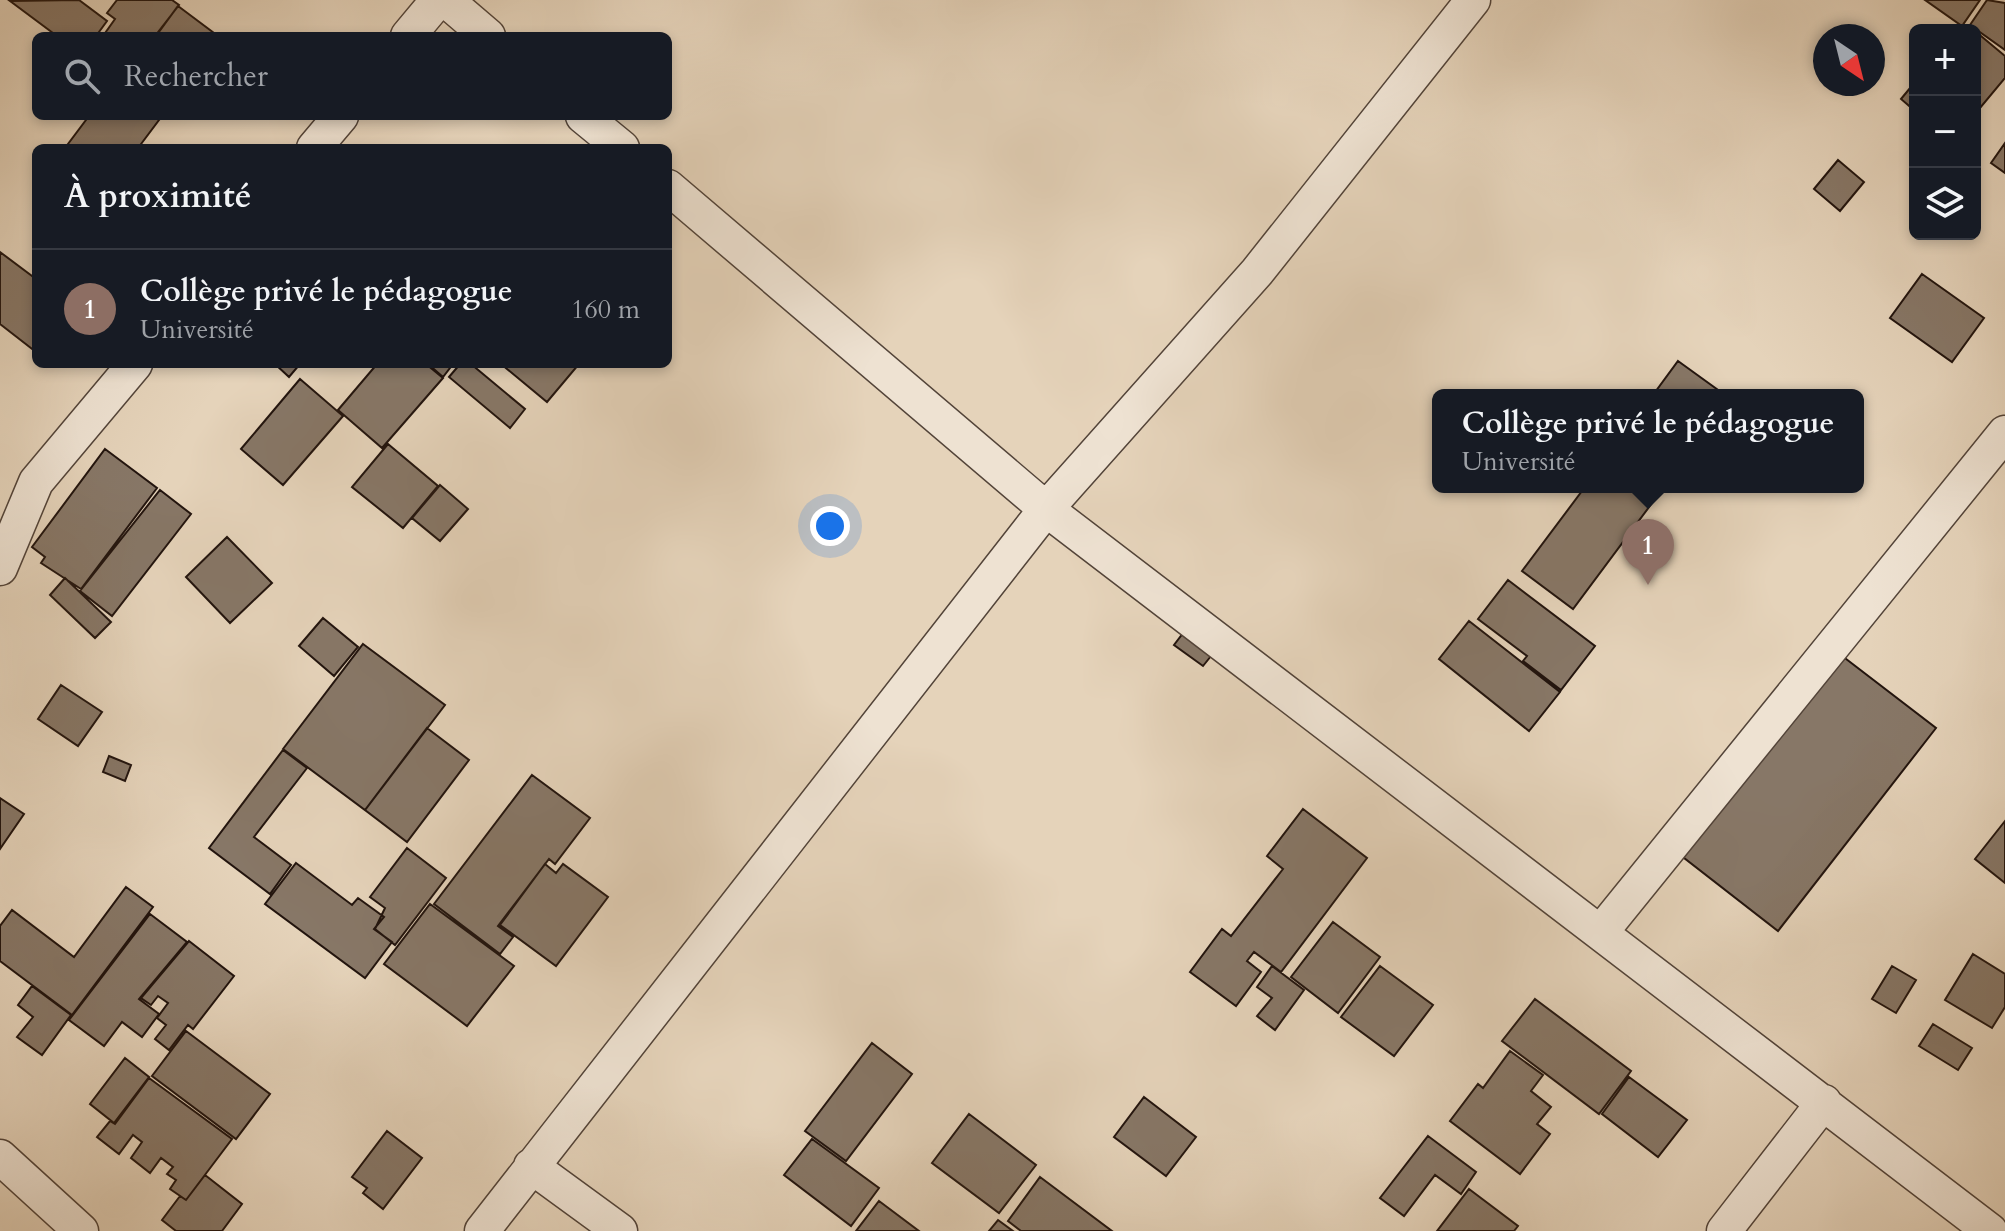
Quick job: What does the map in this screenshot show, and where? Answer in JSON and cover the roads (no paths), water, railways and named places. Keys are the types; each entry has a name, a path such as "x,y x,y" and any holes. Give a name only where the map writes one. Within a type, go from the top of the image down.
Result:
{"street":[{"path":"411,32 438,0"},
{"path":"446,0 483,32"},
{"path":"482,1231 1046,509 1257,272 1473,0"},
{"path":"317,144 338,120"},
{"path":"588,120 617,144"},
{"path":"672,190 1046,509 1990,1231"},
{"path":"0,568 36,482 132,368"},
{"path":"1601,932 2005,433"},
{"path":"1724,1231 1824,1102"},
{"path":"0,1157 81,1231"},
{"path":"531,1166 620,1231"}],"place":[{"name":"Collège privé le pédagogue","path":"1648,585"}]}
